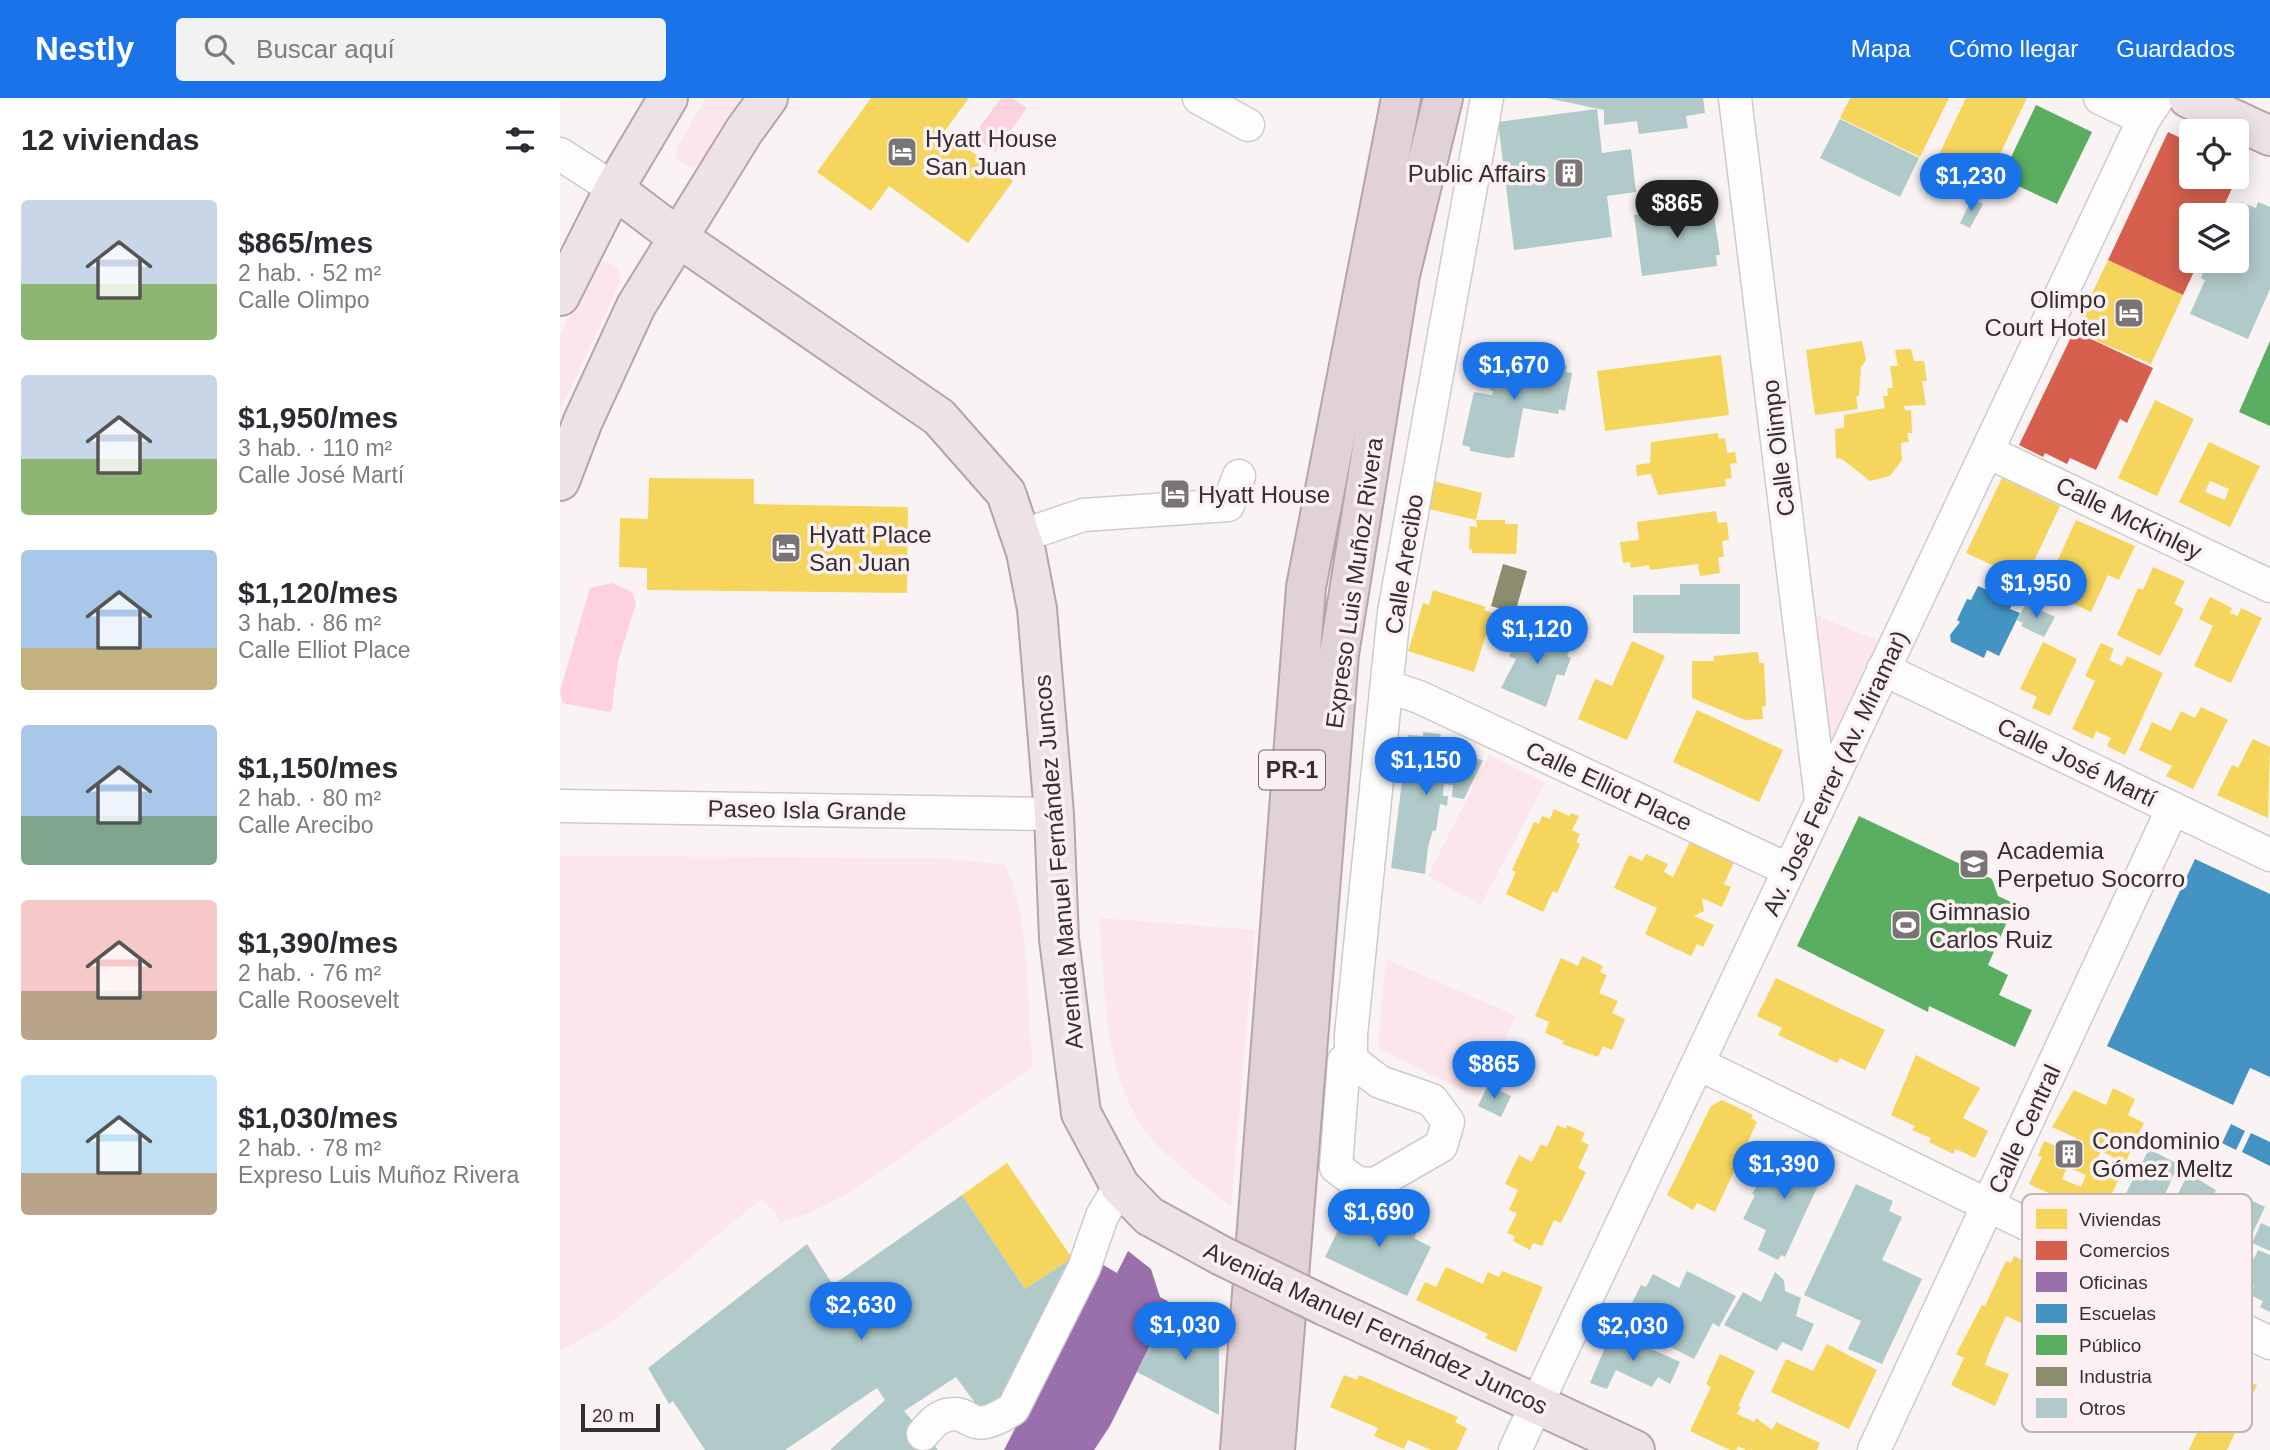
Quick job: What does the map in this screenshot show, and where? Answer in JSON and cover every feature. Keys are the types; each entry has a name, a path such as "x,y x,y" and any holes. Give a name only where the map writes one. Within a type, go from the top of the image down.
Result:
{"highway":[{"name":"Expreso Luis Muñoz Rivera","path":"1240,1450 1306,587 1401,98"},
{"name":"Expreso Luis Muñoz Rivera","path":"1275,1450 1339,654 1400,275 1443,98"}],"main road":[{"path":"560,296 614,189 668,98"},
{"path":"560,481 583,421 636,306 744,131 768,98"},
{"path":"2188,98 2270,136"},
{"name":"Avenida Manuel Fernández Juncos","path":"614,189 679,238 939,417 1006,493 1021,536 1037,609 1054,814 1059,939 1081,1113 1120,1186 1149,1216 1222,1256 1635,1450"}],"street":[{"path":"1199,98 1248,125"},
{"name":"Calle Arecibo","path":"1351,1047 1389,687 1394,612 1487,98"},
{"name":"Calle Olimpo","path":"1735,98 1821,799"},
{"path":"2100,98 2151,108"},
{"name":"Av. José Ferrer (Av. Miramar)","path":"1515,1450 1699,1064 1821,799 2151,108"},
{"path":"560,154 614,189"},
{"name":"Calle McKinley","path":"1988,452 2270,586"},
{"path":"1021,536 1083,515 1228,505 1239,476"},
{"name":"Calle José Martí","path":"1883,670 2270,855"},
{"name":"Calle Elliot Place","path":"1389,687 1419,697 1789,870"},
{"name":"Paseo Isla Grande","path":"560,806 1054,814"},
{"name":"Calle Central","path":"1874,1450 2173,808"},
{"path":"1699,1064 2022,1219"},
{"path":"923,1434 933,1422 945,1415 962,1415 978,1423 996,1419 1013,1409 1084,1268 1102,1216 1120,1186"},
{"path":"2252,1333 2270,1342"}],"shaded area":[{"path":"706,98 745,98 705,161 691,168 676,158 677,147"},
{"path":"1001,98 1013,98 1027,108 995,152 973,136"},
{"path":"604,261 617,268 620,282 560,411 560,335 593,268"},
{"path":"612,583 632,592 636,603 618,661 612,709 609,712 563,703 560,691 590,588"},
{"path":"1813,614 1879,641 1828,746"},
{"path":"1489,755 1545,783 1481,905 1428,876"},
{"path":"560,856 937,858 1003,864 1012,880 1023,930 1033,1066 850,1192 810,1213 780,1223 774,1211 761,1199 612,1322 560,1351"},
{"path":"1099,918 1255,930 1231,1207 1160,1148 1141,1125 1127,1098 1110,1040"},
{"path":"1386,959 1516,1016 1478,1098 1378,1048"}],"building: Viviendas":[{"name":"Hyatt House San Juan","path":"871,98 969,98 944,132 1013,181 968,243 889,186 871,211 817,172"},
{"path":"1850,98 1949,98 1920,157 1840,118"},
{"path":"1966,98 2027,98 1981,194 1967,187 1963,194 1943,185 1947,176 1932,169"},
{"name":"Olimpo Court Hotel","path":"2108,260 2183,295 2151,364 2074,331"},
{"path":"1862,341 1866,360 1861,367 1859,396 1856,397 1858,409 1815,415 1806,350"},
{"path":"1911,349 1914,361 1924,361 1927,381 1922,381 1926,405 1903,406 1906,411 1911,410 1912,433 1907,433 1909,442 1901,443 1902,460 1890,476 1870,481 1842,459 1836,458 1835,429 1844,428 1844,415 1885,408 1883,396 1888,396 1887,388 1893,388 1890,366 1898,366 1895,350"},
{"path":"1721,355 1729,415 1605,431 1597,371"},
{"path":"2155,400 2194,419 2157,496 2118,478"},
{"path":"1718,433 1719,439 1725,438 1727,453 1735,452 1737,463 1730,464 1732,478 1725,479 1726,486 1658,495 1651,474 1637,476 1636,465 1650,463 1651,442"},
{"path":"2209,442 2260,466 2230,527 2179,502","holes":["2210,481 2229,489 2225,500 2205,492"]},
{"path":"649,478 754,479 754,504 908,507 907,593 647,590 647,568 619,567 620,518 648,519"},
{"path":"2002,478 2060,506 2025,580 1966,553"},
{"path":"1433,481 1482,493 1476,520 1429,509"},
{"path":"1716,511 1718,523 1727,522 1729,540 1722,541 1724,557 1718,557 1720,573 1700,576 1698,564 1650,570 1649,565 1631,568 1630,562 1623,563 1620,542 1639,540 1637,522"},
{"path":"1476,520 1505,520 1505,524 1518,524 1516,554 1472,553 1472,549 1469,550 1470,526 1477,527"},
{"path":"2076,520 2135,546 2119,580 2108,575 2091,612 2044,590"},
{"path":"2153,567 2185,581 2174,604 2184,609 2160,656 2117,635 2138,588 2143,590"},
{"path":"1433,590 1486,607 1484,610 1493,613 1474,672 1408,651 1423,603 1429,605"},
{"path":"2210,597 2232,608 2230,613 2238,616 2241,608 2262,618 2231,683 2194,666 2213,626 2199,619"},
{"path":"1632,641 1665,656 1627,740 1578,719 1595,679 1612,686"},
{"path":"2043,642 2077,659 2050,716 2032,708 2037,697 2020,689"},
{"path":"2101,643 2114,649 2109,660 2122,666 2127,656 2163,673 2125,755 2107,746 2111,738 2096,731 2093,739 2072,729 2095,681 2085,676"},
{"path":"1758,652 1759,663 1764,663 1766,706 1762,707 1763,719 1745,720 1692,698 1692,661 1714,661 1714,656"},
{"path":"2201,707 2228,720 2193,789 2166,776 2172,766 2139,750 2152,722 2171,731 2181,711 2195,718"},
{"path":"1697,710 1783,750 1759,802 1673,762"},
{"path":"2253,739 2270,747 2268,818 2217,795 2232,765 2238,768"},
{"path":"1554,809 1569,816 1571,813 1579,816 1572,830 1580,834 1576,842 1580,844 1557,893 1553,891 1543,912 1506,894 1516,872 1512,870 1534,822 1539,824 1542,816 1550,819"},
{"path":"1694,833 1738,853 1724,884 1731,887 1722,907 1702,898 1704,911 1694,916 1714,925 1703,947 1697,944 1691,956 1645,934 1657,908 1614,888 1629,855 1642,861 1646,854 1668,864 1664,872 1673,877"},
{"path":"1582,956 1603,966 1600,972 1607,975 1599,993 1618,1001 1612,1013 1625,1019 1612,1050 1603,1046 1598,1057 1562,1044 1564,1041 1545,1033 1549,1022 1535,1016 1561,958 1578,966"},
{"path":"1776,978 1885,1030 1865,1070 1840,1058 1837,1063 1778,1035 1782,1028 1757,1016"},
{"path":"1916,1055 1980,1088 1963,1118 1988,1131 1975,1158 1956,1149 1953,1154 1929,1142 1931,1138 1912,1130 1915,1126 1891,1115"},
{"name":"Condominio Gómez Meltz","path":"2113,1088 2135,1099 2128,1115 2144,1123 2125,1163 2101,1151 2094,1166 2119,1178 2112,1194 2051,1194 2029,1184 2042,1157 2038,1156 2044,1141 2069,1152 2076,1138 2052,1127 2074,1090 2106,1105","holes":["2067,1167 2086,1175 2081,1187 2062,1179"]},
{"path":"1722,1100 1753,1115 1751,1118 1757,1122 1715,1212 1697,1203 1693,1210 1667,1195 1711,1106"},
{"path":"1557,1125 1566,1129 1567,1125 1585,1133 1581,1141 1589,1145 1578,1168 1586,1172 1561,1223 1554,1220 1542,1246 1533,1243 1530,1250 1513,1241 1515,1236 1507,1233 1517,1213 1509,1210 1518,1190 1505,1184 1519,1155 1532,1162 1541,1144 1547,1147"},
{"path":"1007,1163 1072,1258 1025,1289 962,1195"},
{"path":"2014,1256 2022,1260 2022,1324 2006,1316 1985,1365 2009,1374 1995,1406 1951,1385 1964,1358 1956,1354 1982,1305 1985,1306 2006,1261 2011,1263"},
{"path":"1446,1267 1483,1284 1488,1272 1499,1277 1502,1271 1543,1287 1516,1352 1485,1338 1488,1334 1416,1300 1425,1282 1436,1287"},
{"path":"1827,1344 1877,1370 1849,1429 1771,1392 1786,1359 1813,1371"},
{"path":"1720,1354 1755,1371 1738,1406 1741,1407 1737,1414 1754,1422 1756,1418 1772,1430 1776,1422 1820,1443 1817,1450 1746,1450 1738,1446 1736,1450 1730,1450 1690,1431 1711,1387 1706,1384"},
{"path":"1344,1375 1357,1380 1359,1375 1458,1417 1455,1422 1467,1428 1457,1450 1431,1450 1408,1440 1404,1449 1374,1436 1378,1428 1330,1407"},
{"path":"2252,1383 2257,1385 2252,1396"},
{"path":"2197,1432 2235,1432 2227,1450 2189,1450"}],"building: Comercios":[{"path":"2168,132 2179,137 2179,189 2232,189 2225,203 2179,203 2179,273 2193,273 2183,295 2108,260"},
{"path":"2074,331 2153,368 2127,423 2120,419 2096,470 2070,458 2067,464 2045,453 2043,457 2019,445"}],"building: Oficinas":[{"path":"1128,1251 1151,1269 1160,1297 1171,1303 1110,1426 1094,1450 1004,1450 1100,1263 1117,1273"}],"building: Escuelas":[{"path":"1978,586 2013,601 2010,609 2020,613 1999,656 1987,650 1984,658 1951,642 1950,635 1960,622 1957,620 1967,599 1971,600"},
{"name":"Academia Perpetuo Socorro","path":"2195,859 2270,894 2270,1077 2250,1068 2233,1105 2107,1046"},
{"path":"2231,1124 2245,1131 2236,1150 2222,1143"},
{"path":"2251,1133 2270,1142 2270,1166 2242,1152"}],"building: Público":[{"path":"2036,105 2092,132 2057,204 2001,178"},
{"path":"2270,341 2270,426 2239,412"},
{"name":"Gimnasio Carlos Ruiz","path":"1859,816 1992,879 1998,896 2015,904 1988,965 2008,975 1999,995 2032,1010 2015,1047 1929,1006 1928,1012 1797,946"}],"building: Industria":[{"path":"1503,564 1527,571 1515,613 1491,606"}],"building: Otros":[{"path":"1547,98 1703,98 1705,113 1686,116 1688,128 1639,134 1637,121 1604,125 1604,110"},
{"name":"Public Affairs","path":"1597,109 1602,153 1631,149 1636,192 1607,196 1612,237 1514,250 1498,122"},
{"path":"1840,119 1919,158 1900,197 1820,158"},
{"path":"1972,199 1983,204 1970,228 1960,223"},
{"path":"2258,202 2270,207 2270,289 2248,339 2190,314 2205,280 2201,278 2203,273 2249,273 2249,205 2256,208"},
{"path":"1709,205 1710,216 1714,215 1720,255 1716,255 1717,266 1642,276 1634,215"},
{"path":"1498,351 1567,366 1566,372 1572,373 1565,411 1559,409 1558,414 1523,408 1514,457 1508,458 1470,451 1470,447 1462,445 1474,392 1492,395 1493,391 1489,390"},
{"path":"1680,584 1740,584 1740,634 1633,633 1633,595 1680,595"},
{"path":"2026,603 2055,617 2044,637 2021,626 2023,623 2017,620"},
{"path":"1525,631 1540,637 1542,632 1573,642 1567,656 1571,658 1564,676 1557,674 1546,707 1501,688 1516,659 1509,656"},
{"path":"1423,732 1441,734 1438,752 1455,754 1453,760 1460,761 1460,755 1483,760 1464,799 1452,797 1453,785 1444,784 1443,796 1448,796 1447,806 1440,804 1436,831 1433,830 1428,847 1425,874 1391,868 1408,735 1423,736"},
{"path":"1488,1085 1511,1096 1501,1117 1478,1106"},
{"path":"2149,1149 2178,1164 2165,1194 2126,1194"},
{"path":"1775,1154 1797,1165 1803,1154 1827,1166 1785,1257 1781,1255 1778,1260 1758,1250 1766,1230 1743,1219 1755,1195 1752,1194"},
{"path":"2188,1173 2216,1190 2214,1194 2178,1194"},
{"path":"1856,1184 1893,1201 1889,1211 1902,1217 1882,1260 1922,1279 1882,1364 1848,1349 1861,1321 1804,1295"},
{"path":"962,1195 1025,1289 1072,1258 1013,1397 983,1414 956,1377 904,1411 938,1450 830,1450 885,1400 877,1388 785,1450 705,1450 673,1401 669,1404 648,1368 807,1244 833,1285"},
{"path":"2252,1201 2265,1207 2252,1235"},
{"path":"1370,1207 1391,1216 1387,1225 1393,1227 1397,1219 1418,1229 1414,1238 1431,1247 1407,1296 1325,1257 1349,1208 1366,1216"},
{"path":"2261,1223 2270,1227 2270,1251 2252,1243"},
{"path":"2258,1250 2270,1255 2270,1312 2260,1307 2263,1301 2252,1296 2252,1263"},
{"path":"1687,1271 1736,1296 1719,1327 1713,1323 1694,1359 1635,1329 1642,1316 1629,1309 1641,1285 1646,1287 1653,1274 1679,1288"},
{"path":"1775,1272 1784,1280 1785,1291 1801,1298 1796,1316 1814,1324 1802,1351 1782,1342 1777,1351 1724,1325 1743,1292 1761,1302"},
{"path":"1167,1311 1219,1338 1219,1415 1137,1372"},
{"path":"1612,1331 1680,1362 1670,1384 1658,1377 1652,1387 1616,1370 1607,1389 1590,1383"}],"place":[{"name":"Hyatt House San Juan","path":"902,152"},
{"name":"Public Affairs","path":"1569,173"},
{"name":"Olimpo Court Hotel","path":"2129,313"},
{"name":"Hyatt House","path":"1175,494"},
{"name":"Hyatt Place San Juan","path":"786,548"},
{"name":"Academia Perpetuo Socorro","path":"1974,864"},
{"name":"Gimnasio Carlos Ruiz","path":"1906,925"},
{"name":"Condominio Gómez Meltz","path":"2069,1154"}]}
